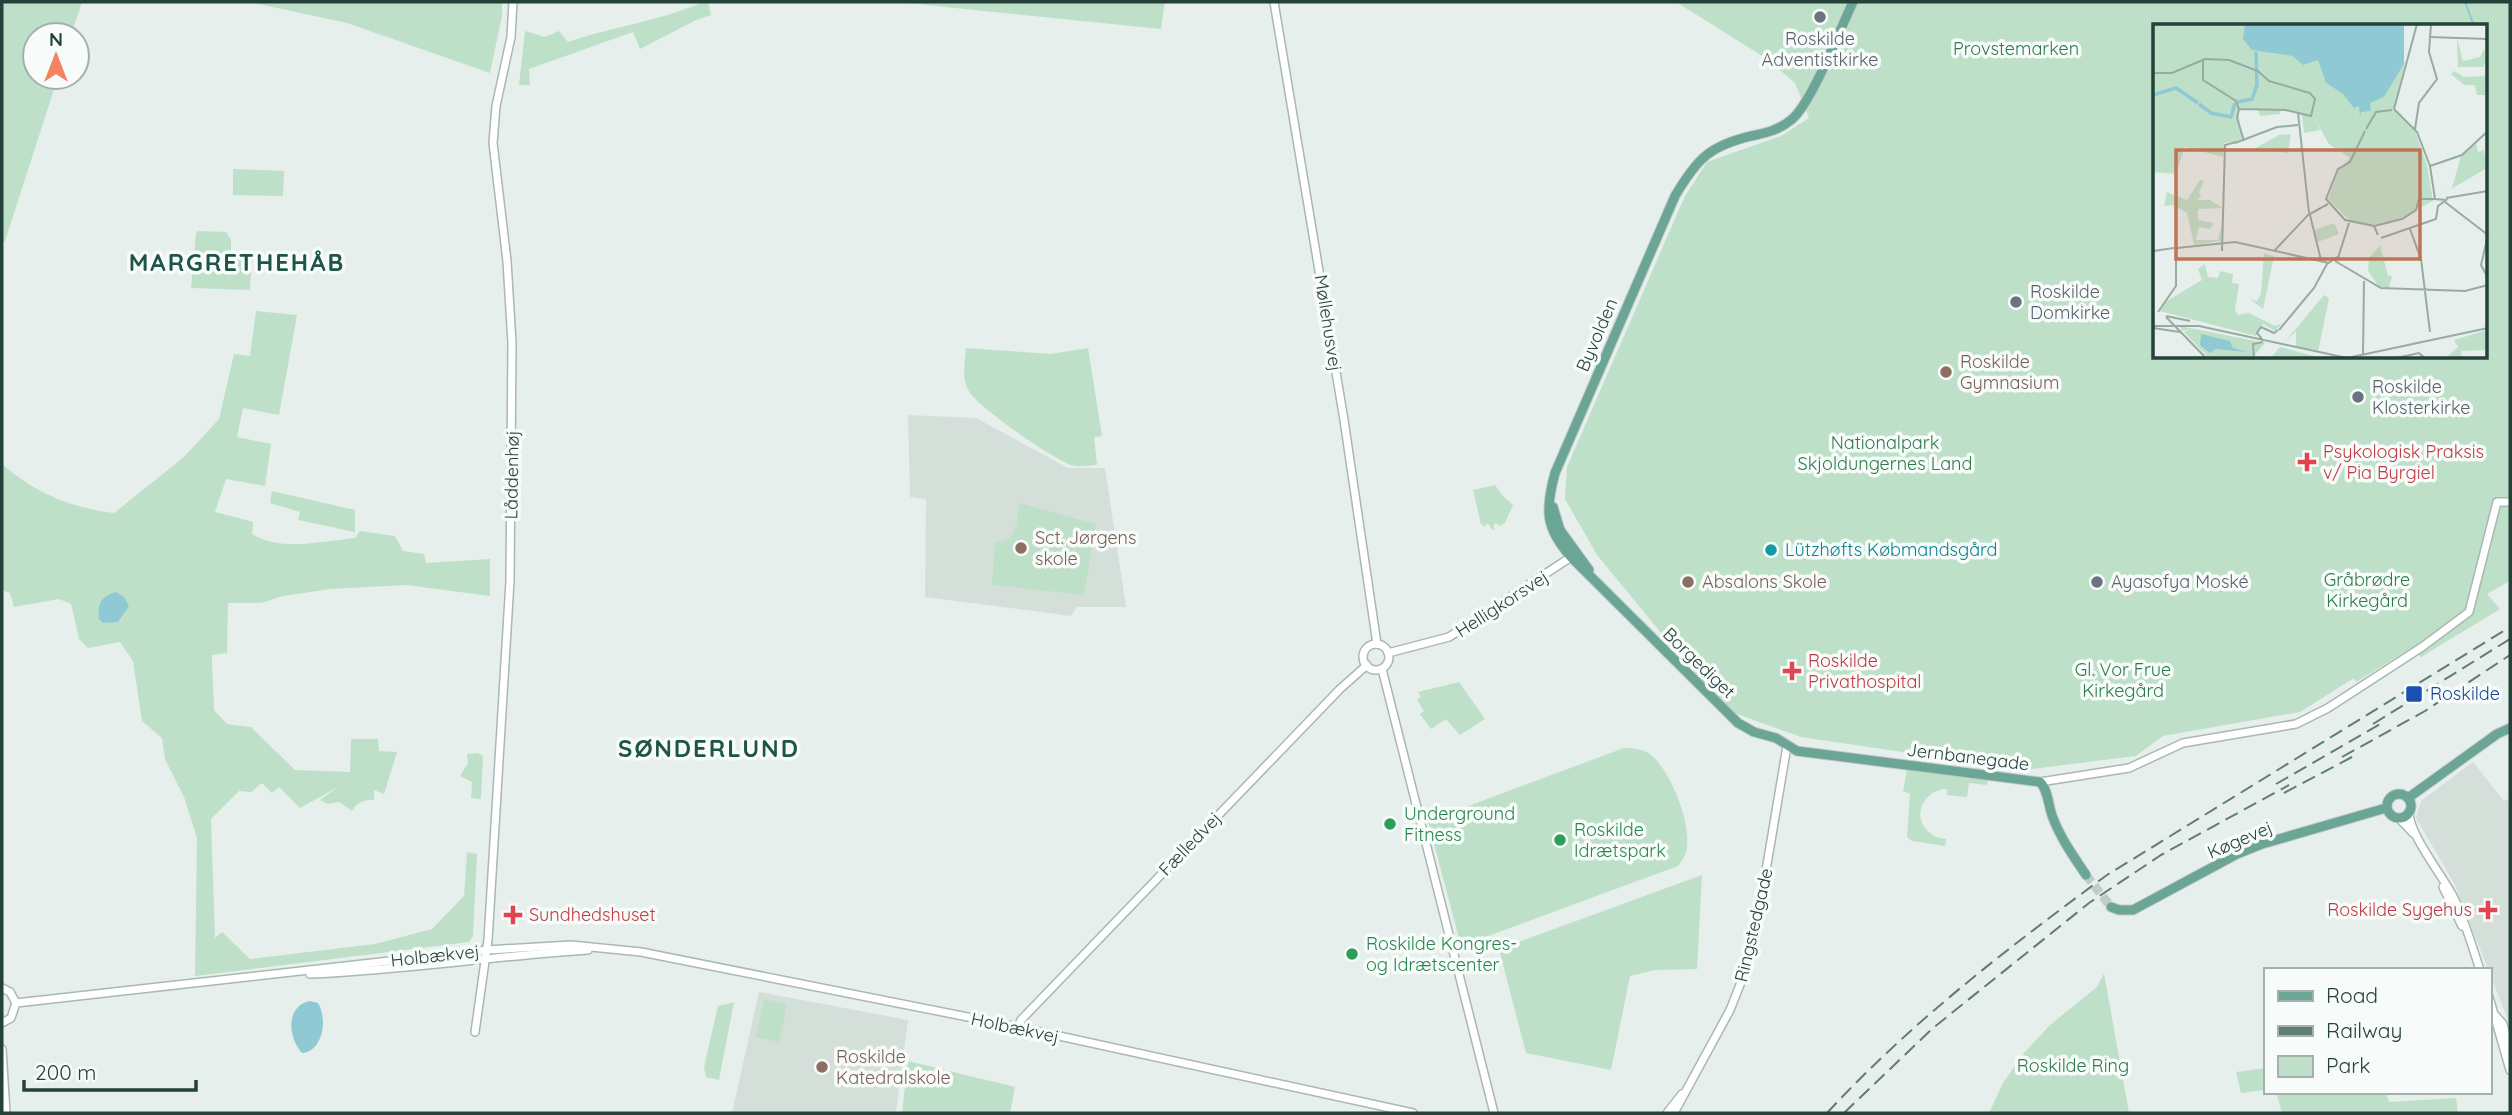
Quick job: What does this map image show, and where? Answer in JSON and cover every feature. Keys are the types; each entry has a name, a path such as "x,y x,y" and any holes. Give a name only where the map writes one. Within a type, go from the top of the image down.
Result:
{"main road":[{"name":"Byvolden","path":"1574,555 1556,537 1550,525 1547,506 1555,473 1675,196 1689,172 1710,151 1729,142 1771,132 1792,119 1802,106 1853,2"},
{"name":"Borgediget","path":"1574,555 1600,586 1738,723 1750,730 1776,738 1787,746"},
{"path":"2408,798 2497,734 2510,728"},
{"name":"Jernbanegade","path":"1787,746 1807,752 2040,782"},
{"path":"2040,782 2045,787 2051,815 2061,836 2086,875"},
{"path":"2400,794 2408,798 2411,806 2409,812 2399,818 2391,816 2386,808 2388,799 2400,794"},
{"name":"Køgevej","path":"2111,907 2133,910 2237,854 2262,844 2386,808"}],"street":[{"name":"Låddenhøj","path":"475,1032 486,955 507,640 512,343 507,261 493,143 496,106 511,37 513,2"},
{"name":"Møllehusvej","path":"1274,2 1344,420 1377,644"},
{"name":"Jernbanegade","path":"2040,782 2129,768 2183,743 2303,721 2328,708 2427,644 2469,612 2497,502 2510,502"},
{"name":"Helligkorsvej","path":"1388,653 1450,637 1574,555"},
{"path":"1377,644 1384,647 1388,653 1388,662 1381,668 1374,669 1367,665 1364,659 1370,646 1377,644"},
{"name":"Fælledvej","path":"1018,1027 1021,1020 1213,819 1340,689 1367,665"},
{"path":"1381,668 1494,1113"},
{"name":"Ringstedgade","path":"1674,1113 1730,1010 1747,966 1759,914 1787,746"},
{"path":"2409,812 2420,842 2454,899 2479,968"},
{"path":"2399,818 2420,842"},
{"name":"Holbækvej","path":"16,1003 254,977 402,968 486,955 616,949 1018,1027 1413,1113"},
{"path":"2,988 10,992 16,1003 11,1018 2,1023"},
{"path":"2491,1003 2510,1070"},
{"path":"2495,1014 2502,1024 2510,1049"},
{"path":"2,1049 6,1113"},
{"name":"Ringstedgade","path":"1667,1113 1685,1091"}],"shaded area":[{"name":"Sct. Jørgens skole","path":"908,415 976,418 1068,468 1105,468 1126,607 1077,607 1071,616 925,597 926,499 910,497"},
{"name":"Roskilde Sygehus","path":"2473,762 2504,801 2510,798 2510,1025 2491,977 2491,968 2488,968 2454,883 2416,818 2421,801"},
{"name":"Roskilde Katedralskole","path":"759,992 908,1020 896,1113 732,1113"}],"green space":[{"path":"2,2 82,2 76,21 21,21 21,91 53,91 5,241 2,241"},
{"path":"249,2 502,2 502,16 490,73 347,23"},
{"path":"708,2 711,15 640,49 633,32 529,69 530,85 519,85 525,31 545,37 559,31 568,42 670,14"},
{"path":"897,2 1165,2 1161,29"},
{"name":"Nationalpark Skjoldungernes Land","path":"1676,2 2510,2 2510,581 2487,594 2500,609 2421,657 2413,647 2356,682 2354,678 2300,712 2163,736 2136,756 2024,770 1801,737 1729,711 1597,555 1565,499 1567,467 1685,196 1707,162 1781,136 1809,118 1795,83 1767,59"},
{"path":"233,169 284,171 283,196 233,195"},
{"path":"198,231 226,232 231,240 231,251 252,252 250,290 191,288"},
{"path":"256,311 297,315 279,415 243,408 237,437 271,444 265,486 226,479 215,512 253,522 252,534 276,543 302,544 355,538 360,531 395,536 403,551 424,554 426,563 490,559 490,596 406,585 331,589 283,596 261,603 228,603 227,653 212,655 214,710 227,724 251,727 295,770 350,772 351,739 378,739 379,751 397,752 384,794 374,790 374,800 361,802 352,811 339,802 328,804 320,800 338,787 300,808 279,787 272,793 262,783 251,792 239,791 211,819 215,938 222,932 250,959 375,944 432,929 464,896 467,852 477,854 473,936 469,942 195,976 197,838 184,797 165,759 162,738 142,721 133,661 120,642 88,648 79,639 71,604 59,599 14,607 10,593 2,590 2,464 27,483 54,498 114,513 184,457 219,419 234,354 250,356"},
{"path":"966,348 1051,354 1088,348 1102,436 1094,437 1097,465 1075,466 1066,463 986,409 969,391 965,381"},
{"path":"1495,485 1513,505 1505,523 1499,526 1496,523 1493,526 1495,530 1490,528 1490,525 1486,524 1485,527 1481,524 1473,490"},
{"path":"272,491 355,510 355,532 298,520 300,512 270,503"},
{"path":"1019,503 1096,524 1084,595 992,585 995,543 1010,539 1017,523"},
{"path":"1459,682 1485,719 1460,735 1446,719 1431,729 1420,714 1424,711 1417,700 1421,697 1418,692"},
{"name":"Roskilde Idrætspark","path":"1624,748 1642,750 1651,755 1678,797 1687,835 1686,851 1678,866 1461,946 1428,821"},
{"path":"478,753 483,756 481,799 471,798 472,782 460,776 468,763 467,754"},
{"path":"1907,770 1988,779 1987,785 1969,783 1967,797 1947,795 1947,789 1939,790 1922,805 1921,819 1924,827 1937,837 1946,839 1945,846 1912,841 1907,837 1910,794 1903,791"},
{"name":"Roskilde Idrætspark","path":"1702,875 1697,969 1655,970 1630,976 1611,1070 1526,1053 1499,949"},
{"name":"Roskilde Ring","path":"2104,973 2129,1113 1989,1113 2003,1083 2024,1053 2050,1025 2097,987"},
{"path":"764,999 787,1004 779,1042 756,1037"},
{"path":"734,1002 719,1080 706,1077 704,1067 718,1006"},
{"path":"908,1061 1015,1087 1010,1113 902,1113"},
{"path":"2264,1068 2264,1090 2241,1093 2236,1072"},
{"path":"2277,1094 2387,1094 2389,1102 2456,1098 2458,1113 2282,1113"}],"water":[{"path":"116,592 124,597 129,606 118,622 103,623 99,619 100,604 104,598"},
{"path":"310,1001 318,1003 321,1010 322,1033 315,1047 302,1053 294,1039 291,1023 296,1009"}],"waterway":[{"path":"2465,2 2473,24"}],"tunnel":[{"path":"2086,875 2111,907"}],"railway":[{"path":"1827,1113 1892,1048 1961,987 2107,875 2510,627"},
{"path":"2373,724 2510,639"},
{"path":"2342,757 2425,711 2510,655"},
{"path":"2276,784 2382,723"},
{"path":"2284,793 2352,757"},
{"path":"1844,1113 1933,1028 2089,903 2161,855 2289,785"}],"place":[{"name":"Roskilde Adventistkirke","path":"1820,17"},
{"name":"Roskilde Domkirke","path":"2016,302"},
{"name":"Roskilde Gymnasium","path":"1946,372"},
{"name":"Roskilde Klosterkirke","path":"2358,397"},
{"name":"Psykologisk Praksis v/ Pia Byrgiel","path":"2307,462"},
{"name":"Sct. Jørgens skole","path":"1021,548"},
{"name":"Lützhøfts Købmandsgård","path":"1771,550"},
{"name":"Absalons Skole","path":"1688,582"},
{"name":"Ayasofya Moské","path":"2097,582"},
{"name":"Roskilde Privathospital","path":"1792,671"},
{"name":"Roskilde","path":"2414,694"},
{"name":"Underground Fitness","path":"1390,824"},
{"name":"Roskilde Idrætspark","path":"1560,840"},
{"name":"Roskilde Sygehus","path":"2488,910"},
{"name":"Sundhedshuset","path":"513,915"},
{"name":"Roskilde Kongres- og Idrætscenter","path":"1352,954"},
{"name":"Roskilde Katedralskole","path":"822,1067"}],"district":[{"name":"MARGRETHEHÅB","path":"237,263"},
{"name":"SØNDERLUND","path":"709,749"}],"park label":[{"name":"Provstemarken","path":"2016,49"},
{"name":"Gråbrødre Kirkegård","path":"2367,590"},
{"name":"Gl. Vor Frue Kirkegård","path":"2123,680"}]}
